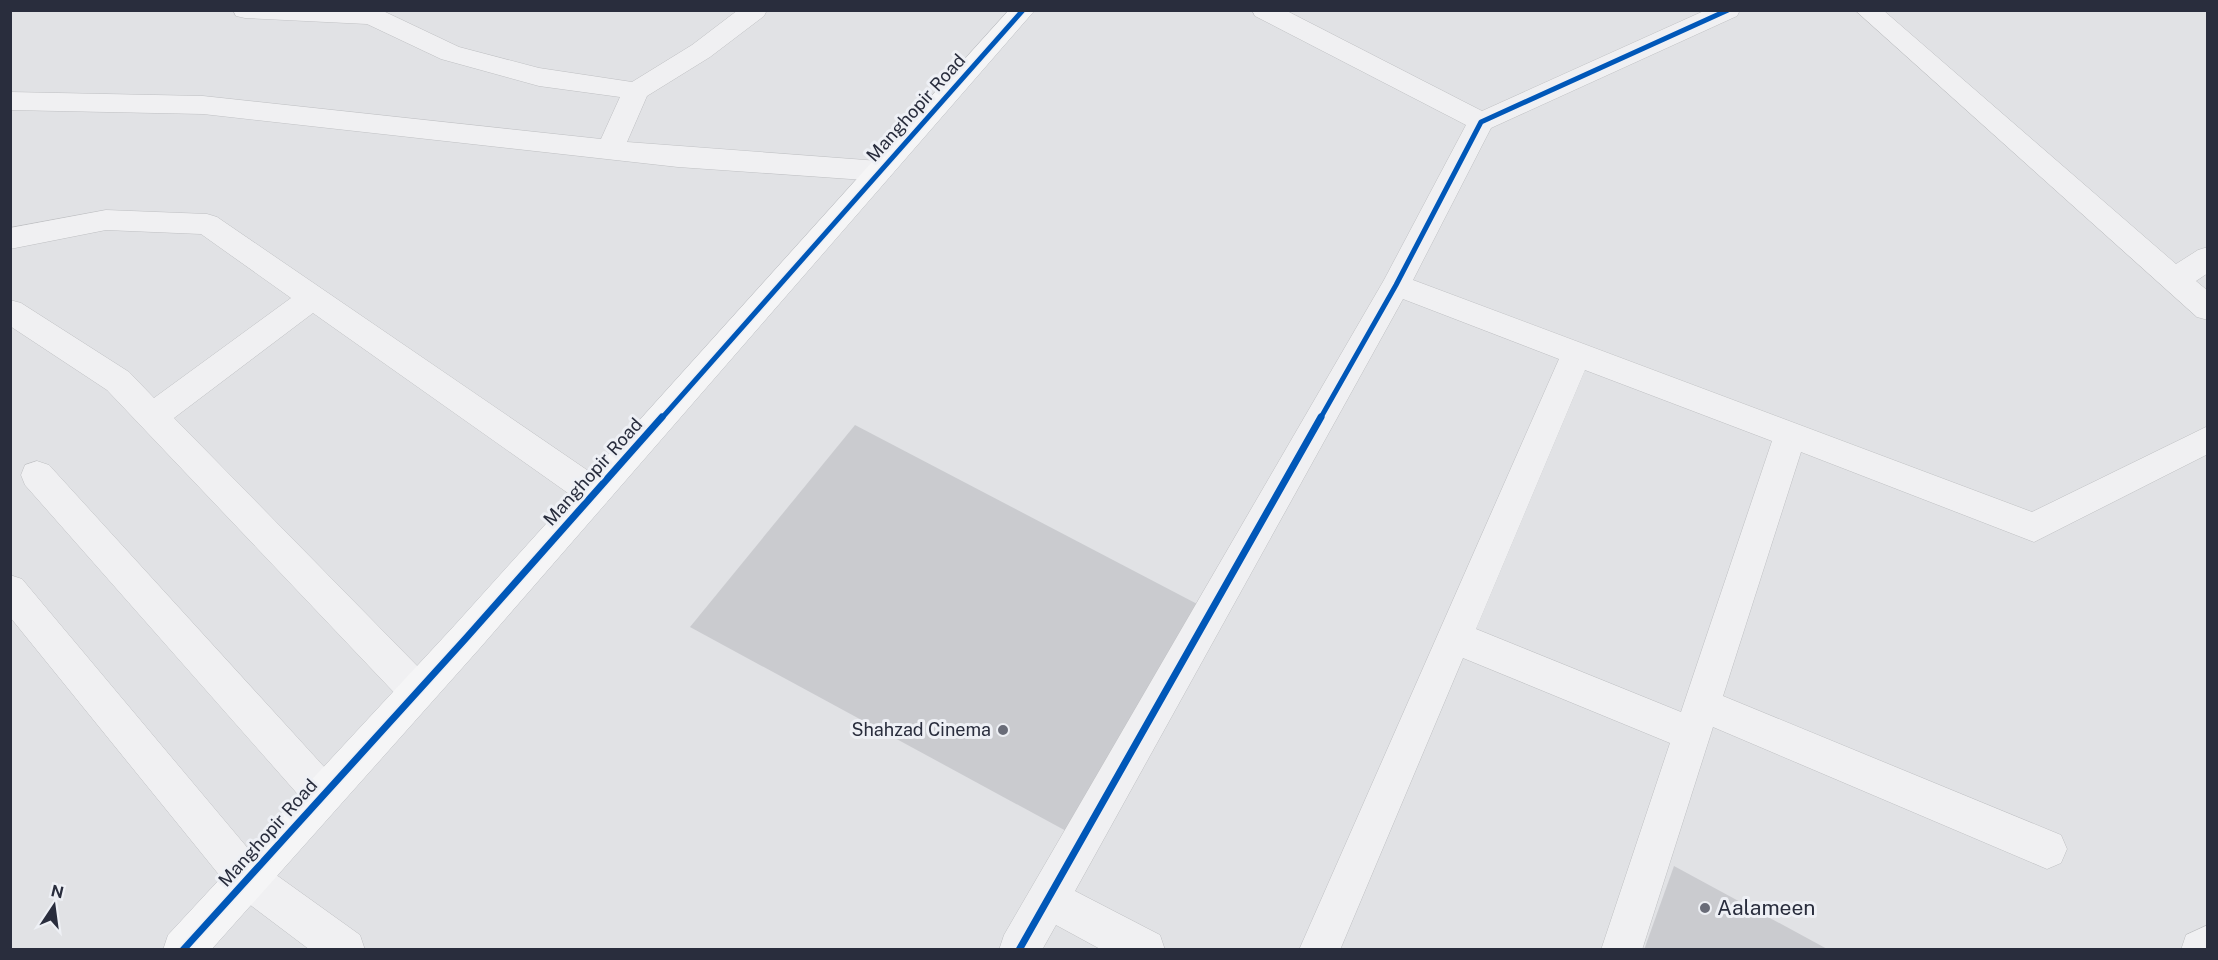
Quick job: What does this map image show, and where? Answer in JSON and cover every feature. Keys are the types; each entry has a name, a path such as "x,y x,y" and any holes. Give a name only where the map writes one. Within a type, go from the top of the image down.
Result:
{"main road":[{"name":"Manghopir Road","path":"183,950 594,493 1023,10"}],"street":[{"path":"245,10 365,13 450,53 539,77 636,91"},
{"path":"610,149 636,91 700,51 754,10"},
{"path":"1264,10 1480,122"},
{"path":"1019,950 1396,285 1480,122 1728,10"},
{"path":"1867,10 2208,309"},
{"path":"10,101 203,105 678,157 879,171"},
{"path":"10,239 106,220 207,224 594,493"},
{"path":"2175,280 2208,258"},
{"path":"1396,285 2034,527 2208,439"},
{"path":"152,417 313,297"},
{"path":"10,311 118,381 417,690"},
{"path":"1319,950 1576,353"},
{"path":"1621,950 1791,434"},
{"path":"37,476 323,794"},
{"path":"10,590 247,878 345,950"},
{"path":"1454,637 1697,720 2047,849"},
{"path":"1049,899 1145,950"},
{"path":"2201,950 2208,945"}],"building":[{"name":"Shahzad Cinema","path":"855,425 1201,606 1068,832 690,627"},
{"name":"Aalameen","path":"1674,866 1829,950 1644,950"}],"cycle path":[{"path":"183,950 467,637 1023,10"},
{"path":"1019,950 1396,285 1481,122 1728,10"}],"place":[{"name":"Shahzad Cinema","path":"1003,730"},
{"name":"Aalameen","path":"1705,908"}]}
